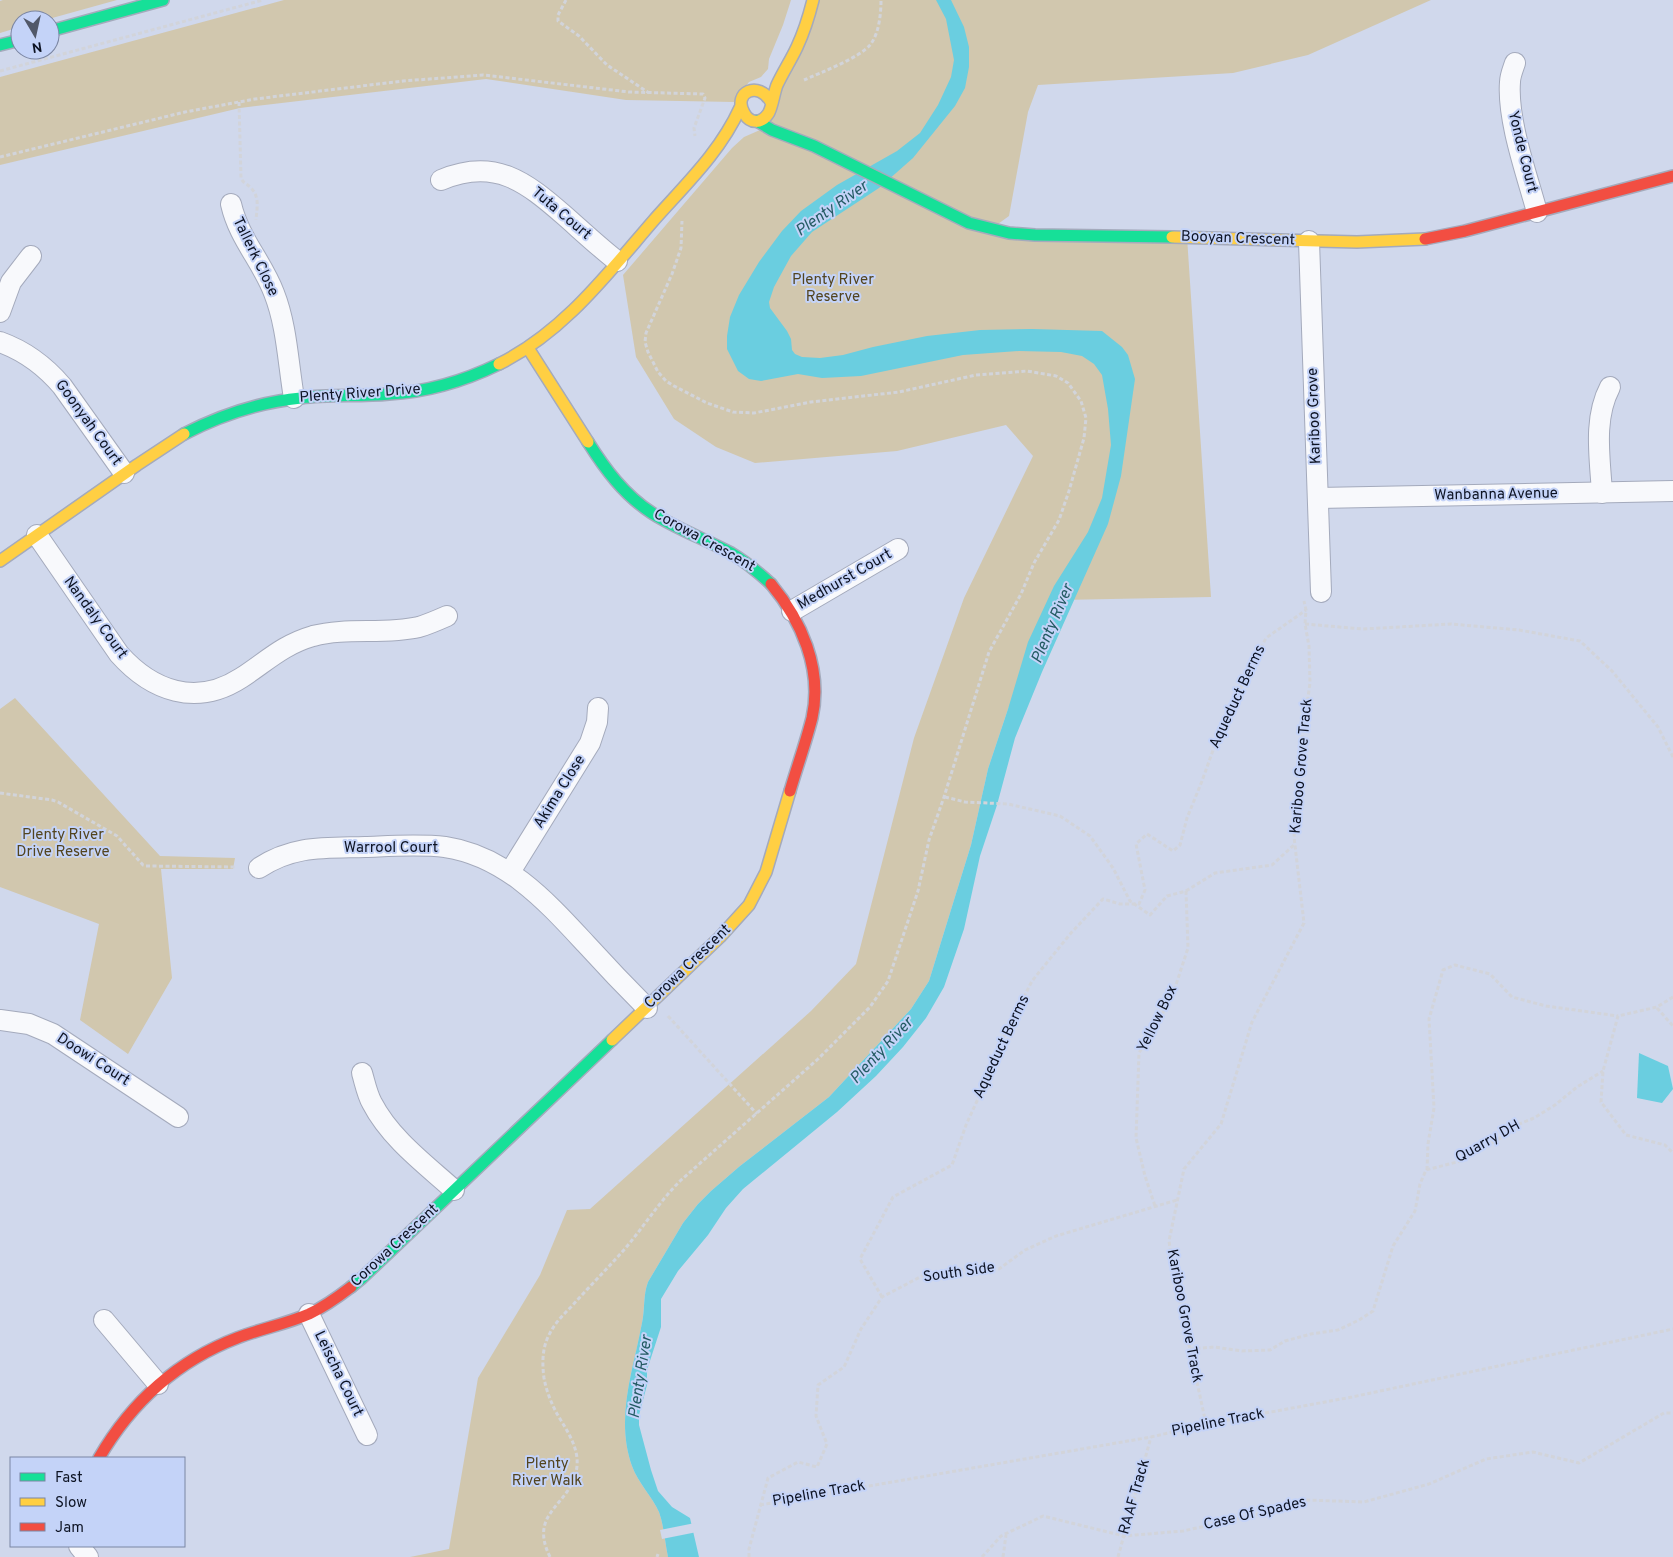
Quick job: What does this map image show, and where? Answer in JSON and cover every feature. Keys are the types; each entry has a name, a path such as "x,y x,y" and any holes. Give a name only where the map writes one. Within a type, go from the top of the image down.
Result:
{"main road":[{"path":"60,28 163,0"},
{"path":"770,74 754,90 745,94 740,103 744,116 748,119 756,121 767,116 777,85 797,48 813,0"},
{"path":"754,90 763,92 769,98 771,104"},
{"name":"Plenty River Drive","path":"0,561 124,474 175,440 204,424 250,408 294,398 390,395 426,389 477,373 528,348 562,320 617,262 720,144 734,122 740,108"},
{"name":"Booyan Crescent","path":"756,121 772,130 814,146 969,223 990,229 1035,235 1309,241 1386,242 1417,240 1466,232 1673,176"},
{"name":"Plenty River Drive","path":"707,160 756,121"},
{"name":"Corowa Crescent","path":"99,1457 126,1419 158,1384 191,1360 236,1338 309,1314 325,1305 362,1278 454,1190 655,1009 738,918 749,904 766,872 812,716 814,699 813,672 804,636 792,610 764,576 748,564 659,517 629,495 593,451 528,348"}],"street":[{"name":"Yonde Court","path":"1516,64 1510,79 1509,100 1537,212"},
{"name":"Booyan Crescent","path":"771,104 782,120 814,146"},
{"name":"Tuta Court","path":"441,180 461,173 477,171 492,172 518,180 536,191 617,262"},
{"name":"Tallerk Close","path":"231,204 238,228 267,277 277,301 294,398"},
{"name":"Kariboo Grove","path":"1309,241 1318,498 1312,592"},
{"path":"0,312 11,282 31,256"},
{"name":"Goonyah Court","path":"0,342 28,356 52,374 124,474"},
{"path":"1602,493 1600,412 1603,400 1610,387"},
{"name":"Wanbanna Avenue","path":"1318,498 1673,492"},
{"name":"Nandaly Court","path":"36,535 129,666 155,684 185,693 214,690 227,686 282,648 313,636 338,632 419,627 448,616"},
{"name":"Medhurst Court","path":"792,610 898,548"},
{"name":"Akima Close","path":"510,872 590,743 597,722 598,708"},
{"name":"Warrool Court","path":"260,868 272,860 301,850 421,846 467,852 488,860 510,872 545,900 655,1009"},
{"name":"Doowi Court","path":"0,1020 29,1024 53,1034 178,1117"},
{"path":"362,1073 371,1101 387,1126 402,1143 454,1190"},
{"name":"Leischa Court","path":"309,1314 367,1435"},
{"path":"104,1320 158,1384"}],"path":[{"path":"0,71 263,0"},
{"path":"566,0 558,15 558,21 579,36 607,64 649,93"},
{"path":"799,82 853,57 870,46 879,22 881,0"},
{"path":"0,157 185,112 255,99 403,81 483,75 629,92 705,95 694,128 695,136"},
{"name":"Kariboo Grove Track","path":"1206,1424 1174,1275 1169,1240 1184,1169 1221,1124 1252,1022 1304,923 1295,844 1298,769 1310,683 1309,646 1305,624 1306,610 1312,592"},
{"name":"Aqueduct Berms","path":"882,1297 860,1259 893,1196 952,1165 966,1125 1005,1034 1032,980 1103,899 1120,904 1139,904 1145,890 1136,844 1147,834 1173,850 1180,844 1187,818 1222,725 1266,638 1306,610"},
{"path":"1305,624 1363,629 1451,624 1519,630 1580,641 1612,671 1658,727 1673,757"},
{"path":"0,793 58,802 112,833 146,866 236,867"},
{"path":"944,797 965,802 1008,804 1060,816 1090,836 1113,868 1130,901 1150,915 1167,896 1186,891 1215,873 1272,865 1295,844"},
{"name":"Yellow Box","path":"1156,1206 1145,1176 1136,1138 1139,1053 1172,997 1188,948 1186,891"},
{"path":"1190,1349 1214,1347 1242,1351 1270,1350 1285,1341 1311,1334 1338,1330 1373,1312 1393,1246 1415,1211 1420,1184 1427,1170 1428,1144 1434,1108 1429,1019 1444,970 1455,965 1490,974 1512,997 1546,1006 1618,1016 1657,1007 1673,997"},
{"path":"1657,1007 1673,1026"},
{"path":"655,1009 757,1114"},
{"path":"1618,1016 1603,1070 1601,1102 1626,1135 1665,1145 1673,1153"},
{"name":"Quarry DH","path":"1427,1170 1461,1161 1502,1137 1514,1126 1534,1118 1556,1105 1577,1087 1603,1070"},
{"name":"South Side","path":"749,1557 748,1549 768,1478 798,1462 817,1467 827,1444 816,1416 818,1385 844,1367 861,1329 882,1297 922,1276 971,1268 999,1268 1025,1250 1056,1236 1178,1200"},
{"name":"Pipeline Track","path":"760,1505 1152,1437 1206,1424 1352,1397 1673,1329"},
{"name":"Case Of Spades","path":"982,1557 1001,1536 1043,1516 1124,1536 1183,1531 1255,1515 1306,1500 1364,1502 1429,1484 1486,1459 1533,1452 1579,1463 1664,1413 1673,1413"},
{"name":"RAAF Track","path":"1118,1557 1152,1437"},
{"path":"1003,1557 1006,1534"}],"green space":[{"path":"117,0 60,16 60,10 10,10 10,30 0,33 0,1"},
{"path":"284,0 791,0 769,59 768,69 761,77 749,82 734,102 626,100 486,79 240,108 0,165 0,77"},
{"name":"Plenty River Reserve","path":"819,0 1431,0 1308,55 1233,73 1038,85 1028,112 1009,216 991,229 1187,237 1211,597 1061,600 1008,709 988,769 971,845 929,981 911,1009 829,1097 740,1166 698,1204 683,1223 648,1282 645,1292 642,1323 627,1394 625,1430 632,1466 659,1512 668,1557 410,1557 449,1549 478,1378 540,1275 567,1210 590,1209 811,1011 856,964 914,738 964,598 1033,456 1006,425 897,451 755,463 716,447 674,419 636,357 623,275 732,148 744,137 760,130"},
{"name":"Plenty River Drive Reserve","path":"15,698 160,856 235,858 233,869 161,869 172,978 128,1054 80,1020 99,924 0,887 0,709"}],"water":[{"name":"Plenty River","path":"936,0 951,0 964,27 969,47 969,67 965,88 955,106 913,158 879,188 812,232 791,256 774,287 769,302 770,308 787,331 791,339 792,350 795,354 802,357 820,358 843,355 927,336 980,330 1102,331 1122,347 1128,355 1135,379 1121,476 1108,524 1042,672 1015,738 997,805 980,856 964,929 944,987 926,1018 903,1047 876,1076 837,1112 743,1189 726,1208 708,1235 678,1271 661,1299 661,1327 647,1370 647,1385 639,1415 639,1425 658,1491 672,1507 690,1518 699,1557 668,1557 659,1512 632,1466 625,1430 627,1394 644,1313 645,1292 648,1282 683,1223 698,1204 740,1166 829,1097 911,1009 929,981 971,845 988,769 1028,642 1054,586 1088,532 1102,498 1111,445 1108,409 1102,375 1094,364 1082,356 1061,352 1019,351 963,355 861,376 822,378 798,374 761,381 749,379 738,371 727,349 730,317 739,295 759,262 782,231 801,211 837,185 897,151 920,133 938,105 951,77 954,60 946,19"},
{"path":"1639,1053 1668,1066 1673,1089 1662,1103 1637,1098"}],"pier":[{"path":"695,1523 697,1532 662,1539 660,1530"}],"traffic: fast":[{"path":"60,28 163,0"},
{"path":"0,45 10,42"},
{"path":"757,121 772,130 814,146 969,223 1009,233 1035,235 1172,237"},
{"path":"184,434 226,415 256,406 312,397 378,395 417,391 472,376 499,364"},
{"path":"588,442 616,481 642,506 671,524 731,553 752,567 771,584"},
{"path":"351,1287 612,1040"}],"traffic: slow":[{"path":"771,102 766,95 754,90 744,94 741,99 741,106 746,117 752,121 762,120 768,114 777,85 802,36 813,0"},
{"path":"499,364 522,351 544,335 584,300 702,167 723,139 740,108"},
{"path":"1172,237 1357,242 1425,239"},
{"path":"528,348 588,442"},
{"path":"0,561 184,434"},
{"path":"612,1040 720,937 749,905 766,872 790,791"}],"traffic: jam":[{"path":"1425,239 1465,231 1673,176"},
{"path":"771,584 792,613 800,629 812,664 814,681 815,700 812,718 790,791"},
{"path":"100,1457 126,1419 141,1402 175,1372 215,1348 237,1338 309,1314 331,1302 351,1287"}],"park label":[{"name":"Plenty River Walk","path":"547,1472"}]}
